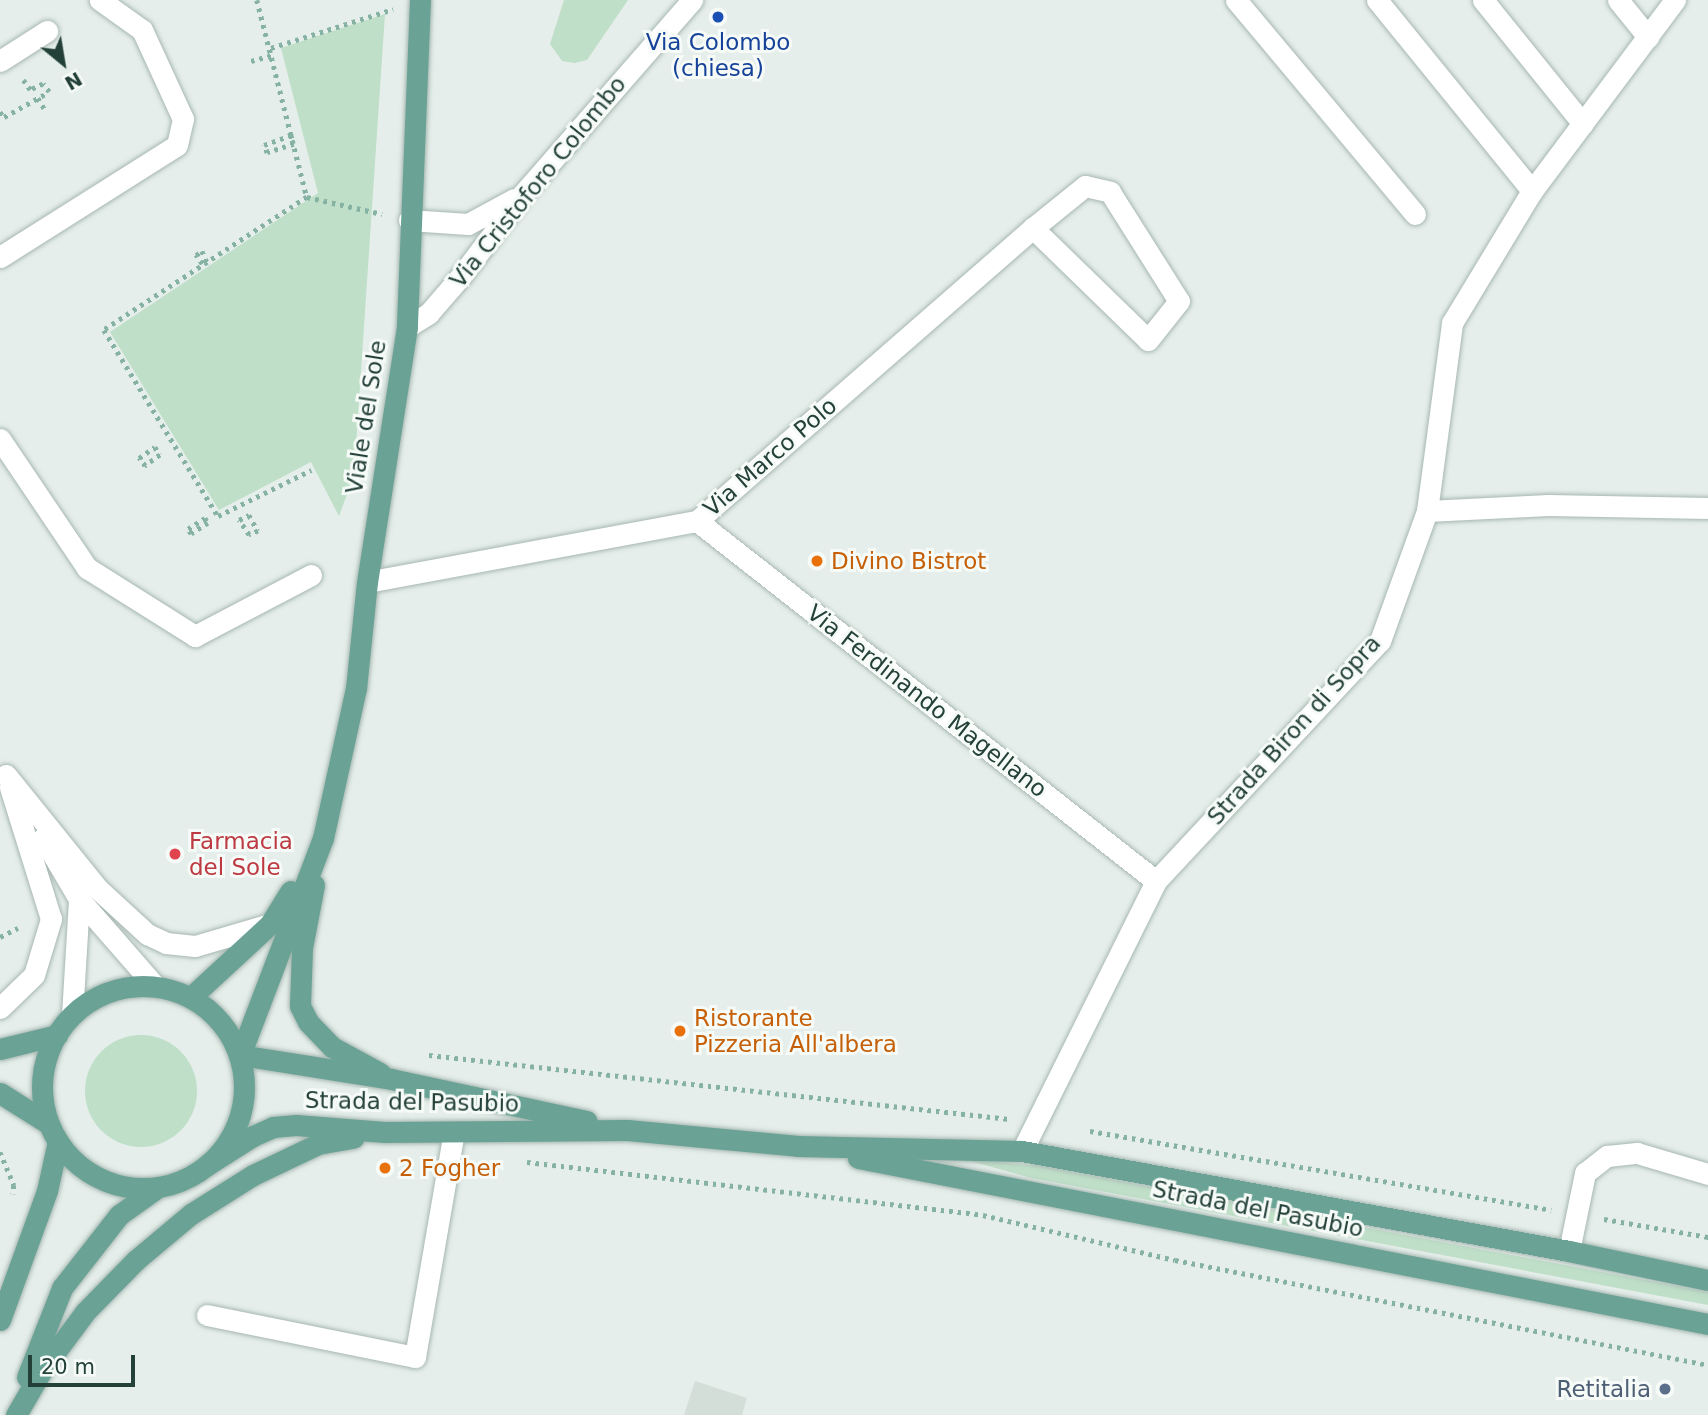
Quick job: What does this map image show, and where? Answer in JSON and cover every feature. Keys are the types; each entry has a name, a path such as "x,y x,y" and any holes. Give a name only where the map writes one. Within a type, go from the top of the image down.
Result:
{"main road":[{"name":"Viale del Sole","path":"240,1055 323,838 356,688 367,582 407,327 409,219 420,0"},
{"name":"Viale del Sole","path":"191,998 270,924 323,838"},
{"path":"323,838 302,948 300,1006 308,1023 332,1047 391,1079"},
{"name":"Strada del Pasubio","path":"53,1133 43,1084 45,1063 57,1035 72,1015 110,992 155,986 191,998 212,1012 240,1055 245,1085 241,1115 228,1143 207,1165"},
{"path":"0,1049 57,1035"},
{"name":"Strada del Pasubio","path":"240,1055 391,1079 627,1130"},
{"path":"0,1093 53,1133 81,1166 111,1183 157,1188"},
{"name":"Strada del Pasubio","path":"14,1415 62,1288 119,1215 157,1188 207,1165 273,1127 385,1132 627,1130 798,1146 1022,1152 1569,1251 1708,1280"},
{"path":"14,1415 42,1370 85,1312 136,1260 191,1214 253,1175 318,1144 385,1132"},
{"path":"0,1320 47,1191 53,1133"},
{"name":"Strada del Pasubio","path":"798,1146 1708,1324"}],"street":[{"path":"0,257 177,145 183,118 142,30 100,0"},
{"path":"1236,0 1415,214"},
{"path":"1377,0 1532,191"},
{"path":"1483,0 1583,124"},
{"path":"1618,0 1648,37"},
{"name":"Strada Biron di Sopra","path":"1022,1152 1156,881 1380,640 1427,511 1452,323 1532,191 1675,0"},
{"name":"Via Cristoforo Colombo","path":"407,327 429,313 461,276 522,195 686,3"},
{"path":"0,61 47,31"},
{"name":"Via Marco Polo","path":"367,582 697,521 1033,228 1085,186 1110,192 1179,301 1149,340 1033,228"},
{"path":"409,219 468,225 522,195"},
{"path":"0,439 87,568 195,636 312,575"},
{"path":"1427,511 1548,505 1708,508"},
{"name":"Via Ferdinando Magellano","path":"697,521 1156,881"},
{"path":"3,770 79,899 155,986"},
{"path":"3,770 98,889 147,934 166,943 195,946 270,924"},
{"path":"0,1008 34,975 51,919 3,770"},
{"path":"72,1015 79,899"},
{"path":"207,1315 415,1357 454,1132"},
{"path":"1569,1251 1585,1173 1607,1156 1637,1153 1708,1174"}],"path":[{"path":"257,0 307,197"},
{"path":"271,48 420,0"},
{"path":"251,61 273,55"},
{"path":"0,112 4,117 49,92"},
{"path":"38,98 44,108"},
{"path":"291,135 294,144 267,153 264,145 291,135"},
{"path":"311,470 218,516 104,330 307,197 409,219"},
{"path":"155,447 160,455 145,466 139,458 155,447"},
{"path":"249,515 258,531 250,535 239,520 249,515"},
{"path":"521,1161 983,1215 1175,1260 1708,1364"}],"shaded area":[{"path":"695,1381 747,1398 742,1415 684,1415"}],"green space":[{"path":"564,0 628,0 587,60 575,63 562,61 550,44"},
{"path":"385,14 354,475 339,516 311,462 219,510 110,332 318,193 281,48"},
{"path":"141,1035 163,1039 181,1051 193,1069 197,1091 193,1113 181,1131 163,1143 141,1147 119,1143 101,1131 89,1113 85,1091 89,1069 101,1051 119,1039"},
{"path":"963,1159 1039,1166 1703,1291 1708,1292 1708,1305 1031,1178"}],"place":[{"name":"Via Colombo (chiesa)","path":"718,17"},
{"name":"Divino Bistrot","path":"817,561"},
{"name":"Farmacia del Sole","path":"175,854"},
{"name":"Ristorante Pizzeria All'albera","path":"680,1031"},
{"name":"2 Fogher","path":"385,1168"},
{"name":"Retitalia","path":"1665,1389"}]}
